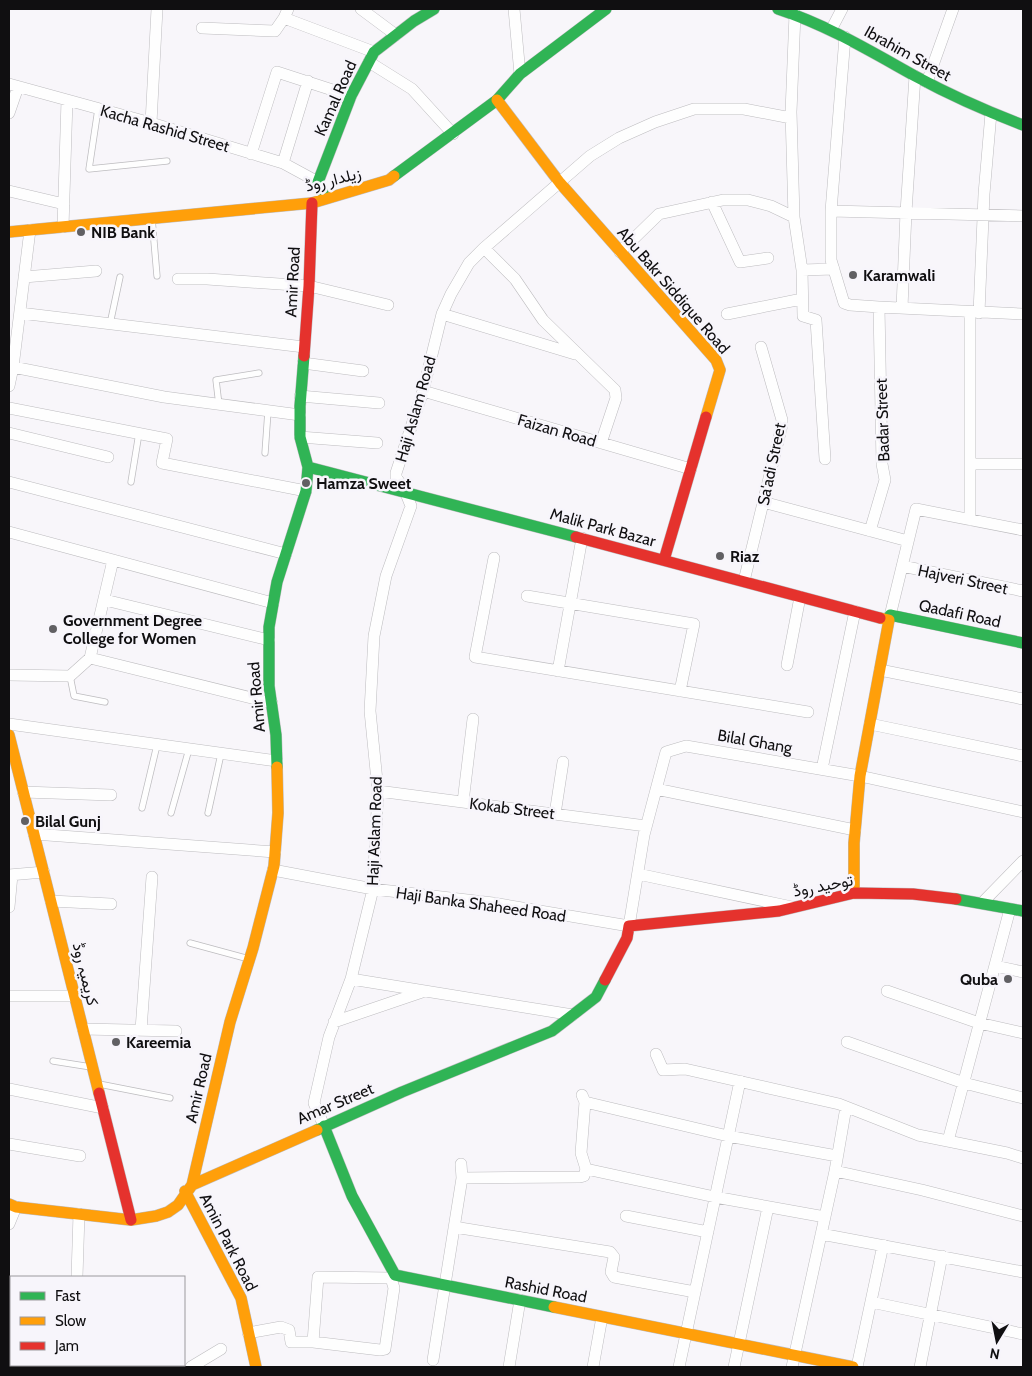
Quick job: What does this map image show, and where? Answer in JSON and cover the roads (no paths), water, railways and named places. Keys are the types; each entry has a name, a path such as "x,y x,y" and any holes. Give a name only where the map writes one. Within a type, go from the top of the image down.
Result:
{"street":[{"path":"151,123 157,9"},
{"path":"361,9 396,35"},
{"name":"Kamal Road","path":"318,182 351,96 360,76 372,57 414,21 434,9"},
{"path":"514,9 520,74"},
{"name":"زیلدار روڈ","path":"9,232 312,202 355,192 388,180 497,100 520,74 606,9"},
{"name":"Ibrahim Street","path":"778,9 805,17 873,51 914,76 973,105 1023,125"},
{"path":"831,30 842,9"},
{"path":"927,82 953,9"},
{"path":"202,28 275,31 286,14 372,57 412,89 453,134"},
{"path":"795,14 791,118 794,217 802,270 803,316 816,320 825,459"},
{"path":"845,37 831,211 832,260 844,303 879,307 1023,314"},
{"path":"251,154 277,72 351,96"},
{"path":"902,308 914,76"},
{"path":"283,163 308,81"},
{"path":"9,113 14,85"},
{"name":"Kacha Rashid Street","path":"14,85 151,123 283,163 318,182"},
{"path":"63,227 67,100"},
{"name":"Abu Bakr Siddique Road","path":"497,100 560,183 716,360 720,370 664,560"},
{"name":"Haji Aslam Road","path":"324,1126 314,1103 329,1037 351,979 373,889 378,791 370,711 374,636 386,576 411,506 396,473 423,391 442,314 451,294 469,263 484,248 590,156 619,138 655,122 694,109 744,109 791,118"},
{"path":"970,520 975,312 991,112"},
{"path":"318,182 325,198"},
{"path":"9,191 64,204"},
{"path":"620,252 659,214 712,202 748,200 772,206 794,217"},
{"name":"Amir Road","path":"189,1188 230,1022 273,870 278,813 276,735 269,686 269,627 277,582 306,491 308,467 300,437 300,396 309,286 312,202"},
{"path":"712,202 740,262 768,258"},
{"path":"831,211 1023,216"},
{"path":"9,386 16,320 30,230"},
{"path":"484,248 515,279 543,320 615,390 616,394 601,442"},
{"path":"802,270 834,270"},
{"path":"24,277 96,271"},
{"path":"178,279 207,279 309,286 388,305"},
{"path":"727,314 802,299"},
{"name":"Badar Street","path":"870,531 885,480 882,464 879,307"},
{"path":"442,314 577,354"},
{"path":"16,320 110,324 304,347"},
{"name":"Sa'adi Street","path":"744,581 782,420 761,348"},
{"path":"12,359 164,397 300,416"},
{"path":"303,363 363,371"},
{"name":"Faizan Road","path":"423,391 691,469"},
{"path":"300,396 379,403"},
{"path":"9,408 167,439 162,463 306,491"},
{"path":"9,433 108,457"},
{"path":"300,437 377,443"},
{"path":"970,464 1023,464"},
{"name":"Malik Park Bazar","path":"308,467 405,491 800,597 855,611 890,617"},
{"path":"9,482 286,554"},
{"path":"763,502 908,541"},
{"path":"854,893 855,830 860,776 890,617 916,509 1023,530"},
{"path":"9,532 274,603"},
{"path":"558,671 582,538"},
{"path":"494,558 475,657 808,712"},
{"path":"9,674 70,676 90,658 113,560"},
{"name":"Hajveri Street","path":"902,566 1023,592"},
{"path":"528,596 694,624 680,691"},
{"path":"787,665 800,597"},
{"path":"105,600 269,640"},
{"path":"822,769 855,611"},
{"name":"Qadafi Road","path":"890,617 1023,643"},
{"path":"90,658 272,703"},
{"path":"880,670 1023,700"},
{"path":"462,802 474,719"},
{"path":"9,724 277,761"},
{"path":"870,724 1023,756"},
{"name":"کریمیہ روڈ","path":"9,735 131,1220"},
{"name":"Bilal Ghang","path":"629,926 646,826 666,752 686,746 860,776 1023,812"},
{"path":"555,814 563,762"},
{"path":"656,789 855,830"},
{"name":"Kokab Street","path":"378,791 646,826"},
{"path":"23,792 111,795"},
{"path":"34,834 275,852"},
{"path":"982,903 1023,861"},
{"name":"Haji Banka Shaheed Road","path":"273,870 373,889 493,903 629,926"},
{"path":"9,907 10,875 44,872"},
{"path":"638,874 793,907"},
{"path":"141,1030 152,876"},
{"name":"توحید روڈ","path":"629,926 770,912 854,893 913,894 982,903 1023,911"},
{"path":"51,901 111,904"},
{"path":"948,1141 1010,909"},
{"name":"Amar Street","path":"12,1206 131,1220 148,1219 164,1214 179,1204 189,1188 324,1126 552,1030 596,997 627,938 629,926"},
{"path":"995,966 1023,972"},
{"path":"351,979 573,1015"},
{"path":"334,1022 425,991"},
{"path":"887,991 980,1023 1023,1033"},
{"path":"9,996 75,996"},
{"path":"83,1029 176,1031"},
{"path":"847,1042 964,1083 1023,1098"},
{"path":"656,1054 663,1070 685,1069 740,1081 846,1107 918,1135 1023,1158"},
{"path":"679,1367 740,1081"},
{"path":"9,1090 103,1108"},
{"path":"462,1178 584,1176 586,1169 580,1153 583,1099 728,1136 838,1156"},
{"path":"792,1367 835,1171 846,1107"},
{"path":"248,1333 281,1328 289,1330 291,1342 313,1342 385,1349 394,1288 393,1276 352,1196 324,1126"},
{"path":"9,1144 80,1156"},
{"path":"433,1360 462,1178 460,1164"},
{"path":"586,1169 715,1197 825,1217"},
{"path":"835,1171 922,1190 1023,1216"},
{"name":"Amin Park Road","path":"189,1188 241,1298 256,1367"},
{"path":"9,1224 12,1206"},
{"path":"734,1367 768,1207"},
{"path":"77,1276 79,1214"},
{"path":"626,1216 708,1232"},
{"path":"454,1227 610,1252 614,1257 612,1272 614,1277 695,1292"},
{"path":"821,1234 1023,1272"},
{"path":"857,1367 883,1245"},
{"path":"920,1367 942,1256"},
{"path":"313,1342 318,1276 393,1276"},
{"name":"Rashid Road","path":"393,1276 853,1367"},
{"path":"509,1367 520,1300"},
{"path":"871,1302 1023,1334"},
{"path":"593,1367 602,1316"},
{"path":"191,1367 221,1349"}],"lane":[{"path":"98,109 89,169 166,161"},
{"path":"152,218 156,276"},
{"path":"110,324 120,277"},
{"path":"220,405 216,380 259,373"},
{"path":"265,454 268,411"},
{"path":"131,482 139,433"},
{"path":"70,676 74,696 105,702"},
{"path":"142,808 157,745"},
{"path":"172,813 189,749"},
{"path":"208,813 221,754"},
{"path":"190,943 249,960"},
{"path":"53,1061 93,1068"},
{"path":"97,1083 170,1098"}],"place":[{"name":"NIB Bank","path":"81,232"},
{"name":"Karamwali","path":"853,275"},
{"name":"Hamza Sweet","path":"306,483"},
{"name":"Riaz","path":"720,556"},
{"name":"Government Degree College for Women","path":"53,629"},
{"name":"Bilal Gunj","path":"25,821"},
{"name":"Quba","path":"1008,979"},
{"name":"Kareemia","path":"116,1042"}]}
